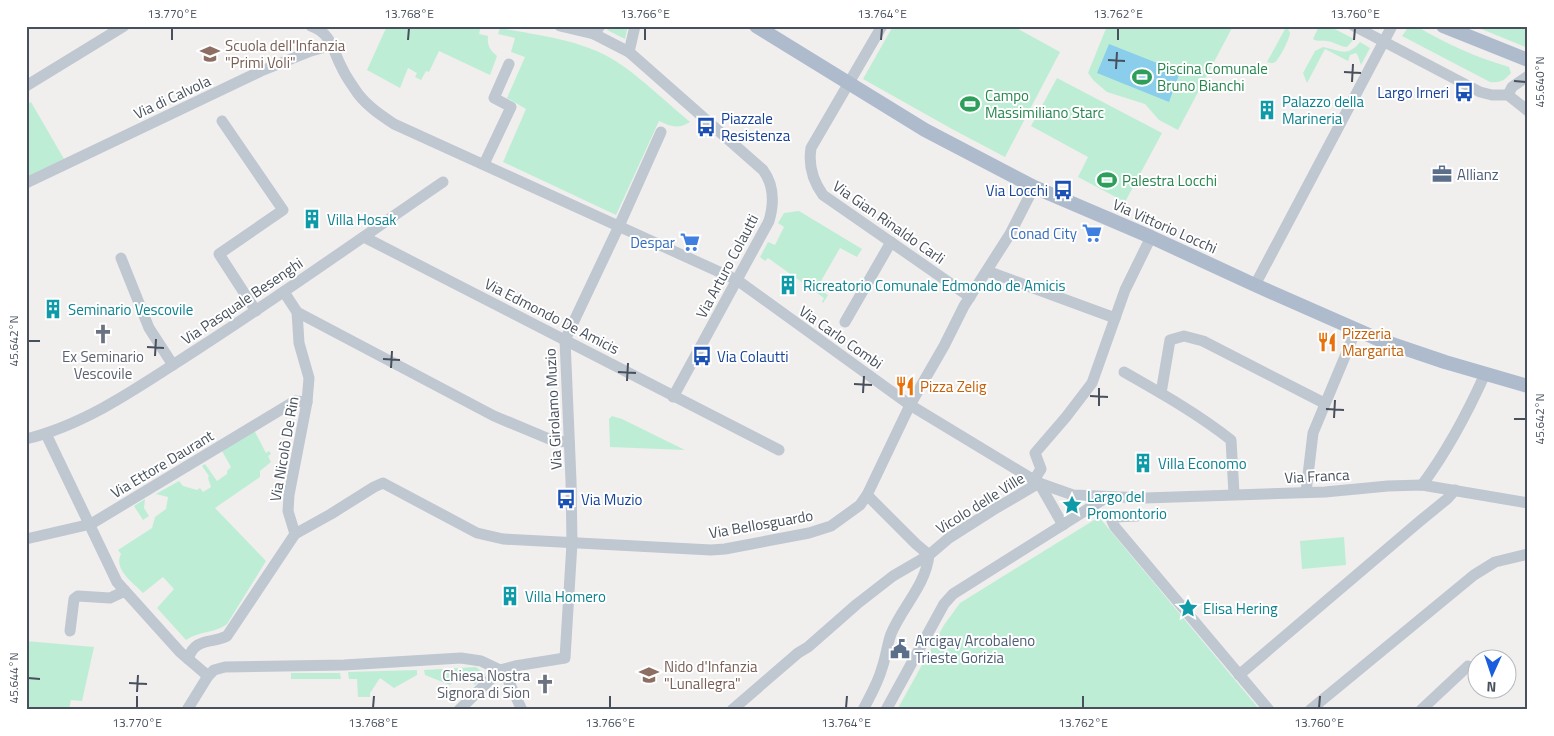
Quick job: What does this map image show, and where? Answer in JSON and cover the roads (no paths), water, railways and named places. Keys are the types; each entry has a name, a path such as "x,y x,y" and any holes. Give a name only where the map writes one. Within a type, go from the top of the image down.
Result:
{"main road":[{"name":"Via Vittorio Locchi","path":"756,26 925,130 1034,187 1151,237 1356,330 1404,349 1528,386"},
{"path":"1443,26 1528,60"}],"street":[{"path":"26,86 124,26"},
{"path":"311,26 323,32 329,38 332,45"},
{"name":"Via Arturo Colautti","path":"560,26 597,30 629,52 757,165 768,178 772,200 772,212 769,221 673,397"},
{"path":"629,52 635,26"},
{"name":"Via Gian Rinaldo Carli","path":"882,26 811,148 809,159 816,185 823,195 970,297"},
{"path":"1354,26 1480,92 1508,94 1528,111"},
{"path":"1255,285 1392,26"},
{"name":"Via Carlo Combi","path":"332,45 342,69 355,90 374,111 394,124 737,280 910,405 1037,481"},
{"name":"Via di Calvola","path":"26,183 261,71 311,51 332,45"},
{"path":"484,164 511,107 494,98 509,64"},
{"path":"1508,94 1512,86 1528,76"},
{"path":"222,121 283,210 220,254 256,311"},
{"name":"Via Girolamo Muzio","path":"500,670 565,658 572,543 564,340 619,226 661,132"},
{"name":"Via Pasquale Besenghi","path":"26,438 46,434 75,422 173,365 256,311 443,182"},
{"name":"Via Bellosguardo","path":"295,534 383,483 477,533 503,539 711,550 725,549 831,526 860,505 866,495 910,405 970,297 1010,234 1034,187"},
{"name":"Via Edmondo De Amicis","path":"364,237 779,450"},
{"path":"1063,525 1037,481 1041,469 1035,453 1092,383 1125,290 1151,237"},
{"path":"845,322 891,242"},
{"path":"121,258 149,328 173,365"},
{"path":"987,270 1115,318"},
{"name":"Via Nicolò De Rin","path":"284,292 297,312 299,343 309,378 307,402 289,495 288,511 295,534"},
{"path":"297,312 494,416 554,441 569,442"},
{"path":"1306,492 1313,433 1356,330"},
{"path":"1161,393 1170,340 1184,336 1203,341 1324,403"},
{"path":"1124,372 1161,393 1231,440 1234,494"},
{"path":"1422,485 1456,435 1485,374"},
{"name":"Via Ettore Daurant","path":"26,539 91,524 294,401 307,402"},
{"path":"46,434 91,524 112,572 125,591 188,659 208,676"},
{"path":"1037,481 1073,495 1107,497"},
{"name":"Vicolo delle Ville","path":"863,710 874,691 892,634 922,581 928,563 928,555 949,538 1037,481"},
{"name":"Via Franca","path":"1107,497 1145,498 1306,492 1422,485 1528,503"},
{"path":"1239,675 1427,516 1455,490"},
{"path":"732,710 858,604 894,576 928,555 866,495"},
{"path":"886,710 944,604 953,594 1107,497"},
{"path":"1137,516 1114,517 1112,521 1115,527 1269,710"},
{"path":"188,659 195,646 228,636 295,534"},
{"path":"1310,710 1474,575 1495,562 1528,554"},
{"path":"70,631 74,599 78,596 110,598 125,591"},
{"path":"188,710 208,676 214,670 225,667 344,665 461,658 481,661 500,670 508,680 522,710"},
{"path":"1421,710 1466,668"},
{"path":"459,710 500,670"}],"water":[{"path":"1109,44 1180,72 1169,102 1097,73"}],"place":[{"name":"Scuola dell'Infanzia \"Primi Voli\"","path":"210,54"},
{"name":"Piscina Comunale Bruno Bianchi","path":"1142,77"},
{"name":"Largo Irneri","path":"1464,92"},
{"name":"Campo Massimiliano Starc","path":"970,104"},
{"name":"Palazzo della Marineria","path":"1267,110"},
{"name":"Piazzale Resistenza","path":"706,127"},
{"name":"Allianz","path":"1442,174"},
{"name":"Palestra Locchi","path":"1107,180"},
{"name":"Via Locchi","path":"1063,190"},
{"name":"Villa Hosak","path":"312,219"},
{"name":"Conad City","path":"1092,233"},
{"name":"Despar","path":"690,242"},
{"name":"Ricreatorio Comunale Edmondo de Amicis","path":"788,285"},
{"name":"Seminario Vescovile","path":"53,309"},
{"name":"Ex Seminario Vescovile","path":"103,334"},
{"name":"Pizzeria Margarita","path":"1327,342"},
{"name":"Via Colautti","path":"702,356"},
{"name":"Pizza Zelig","path":"905,386"},
{"name":"Villa Economo","path":"1143,463"},
{"name":"Via Muzio","path":"566,499"},
{"name":"Largo del Promontorio","path":"1072,505"},
{"name":"Villa Homero","path":"510,596"},
{"name":"Elisa Hering","path":"1188,608"},
{"name":"Arcigay Arcobaleno Trieste Gorizia","path":"900,649"},
{"name":"Nido d'Infanzia \"Lunallegra\"","path":"649,675"},
{"name":"Chiesa Nostra Signora di Sion","path":"545,684"}]}
